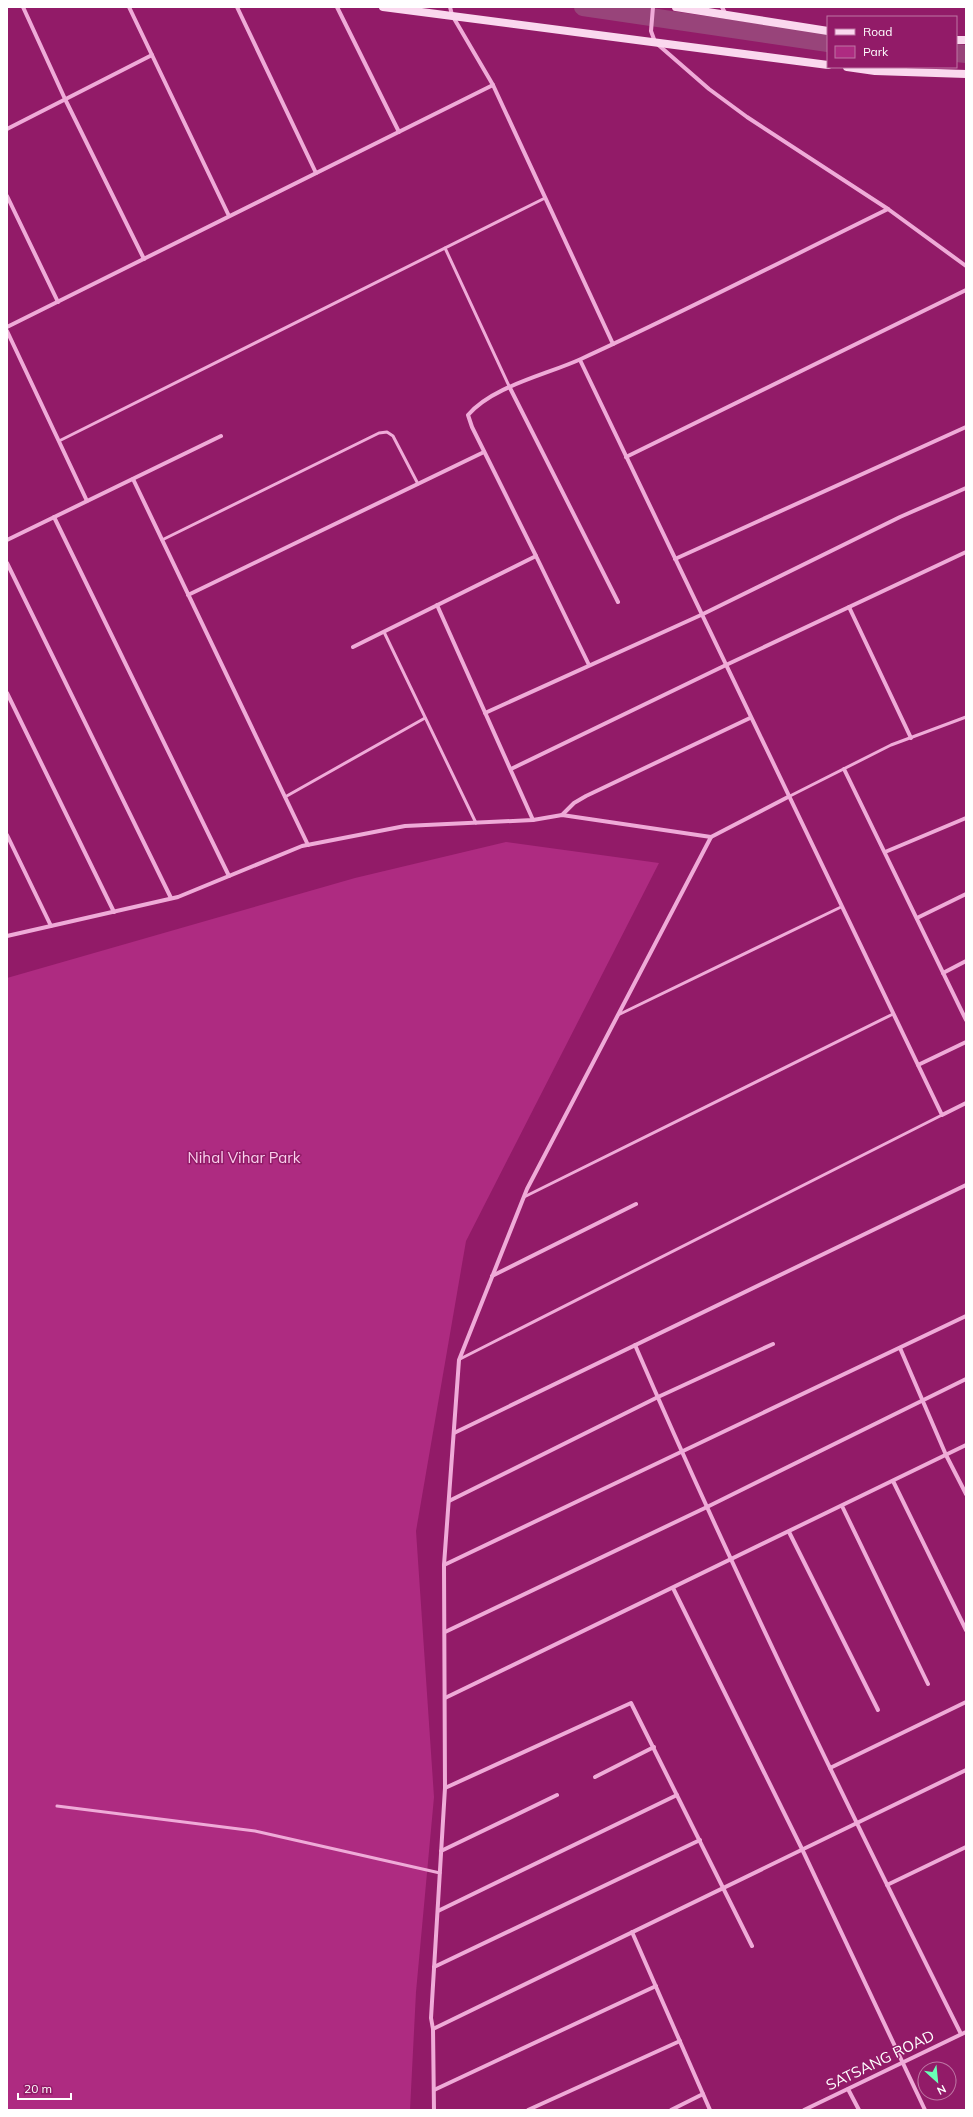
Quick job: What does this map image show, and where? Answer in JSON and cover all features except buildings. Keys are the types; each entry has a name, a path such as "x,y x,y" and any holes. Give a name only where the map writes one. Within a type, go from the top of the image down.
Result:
{"street":[{"path":"23,7 65,99 144,259"},
{"path":"129,7 229,216"},
{"path":"237,7 316,173"},
{"path":"337,7 399,132"},
{"path":"383,7 451,11 655,42 827,64"},
{"path":"676,7 724,11 827,31"},
{"path":"653,9 651,31 655,42 709,89 747,117 888,210 966,266"},
{"path":"451,11 493,85 612,344"},
{"path":"7,129 152,55"},
{"path":"854,68 874,71 966,74"},
{"path":"7,327 493,85"},
{"path":"7,196 58,302"},
{"path":"589,665 484,452 468,415 477,405 510,388 580,360 888,210"},
{"path":"626,457 966,290"},
{"path":"7,331 87,501"},
{"path":"580,360 750,718 942,1115 966,1103"},
{"path":"510,388 618,602"},
{"path":"675,559 966,427"},
{"path":"7,540 221,436"},
{"path":"188,595 484,452"},
{"path":"133,479 308,845"},
{"path":"485,712 701,615 900,517 966,488"},
{"path":"54,517 229,876"},
{"path":"511,769 726,665 966,552"},
{"path":"353,647 536,556"},
{"path":"7,562 171,898"},
{"path":"437,605 533,820"},
{"path":"849,607 911,738"},
{"path":"7,693 114,912"},
{"path":"562,815 574,803 586,796 750,718"},
{"path":"844,769 966,1020"},
{"path":"434,2110 433,2029 431,2018 445,1788 444,1565 458,1360 524,1197 711,837 788,797"},
{"path":"7,936 171,898 308,845 404,826 533,820 562,815 711,837"},
{"path":"884,852 966,818"},
{"path":"7,835 51,926"},
{"path":"917,918 966,894"},
{"path":"943,973 966,961"},
{"path":"918,1065 966,1042"},
{"path":"454,1433 966,1185"},
{"path":"492,1276 636,1204"},
{"path":"444,1565 966,1316"},
{"path":"449,1501 658,1397 773,1344"},
{"path":"635,1345 707,1507 856,1823 961,2034"},
{"path":"900,1348 946,1455 966,1494"},
{"path":"445,1632 707,1507 966,1379"},
{"path":"445,1698 732,1560 966,1445"},
{"path":"893,1481 966,1630"},
{"path":"842,1506 928,1684"},
{"path":"789,1532 878,1710"},
{"path":"673,1588 802,1850 925,2110"},
{"path":"830,1768 966,1702"},
{"path":"445,1788 631,1703 752,1946"},
{"path":"596,1777 654,1747"},
{"path":"433,2029 966,1770"},
{"path":"441,1850 557,1795"},
{"path":"438,1911 677,1795"},
{"path":"434,1967 700,1840"},
{"path":"887,1885 966,1847"},
{"path":"632,1932 710,2110"},
{"path":"434,2090 656,1986"},
{"name":"SATSANG ROAD","path":"804,2110 966,2032"},
{"path":"528,2110 680,2041"},
{"path":"848,2089 859,2110"},
{"path":"671,2110 703,2094"}],"lane":[{"path":"58,441 545,198"},
{"path":"444,248 510,388"},
{"path":"162,540 379,433 387,432 393,436 418,484"},
{"path":"384,632 476,822"},
{"path":"788,797 891,745 966,717"},
{"path":"285,797 425,718"},
{"path":"617,1016 841,907"},
{"path":"524,1197 893,1014"},
{"path":"458,1360 942,1115"},
{"path":"58,1806 255,1831 440,1873"}],"green space":[{"name":"Nihal Vihar Park","path":"506,842 659,863 466,1241 416,1531 434,1797 416,1992 410,2110 7,2110 7,978 355,878"}],"waterway":[{"path":"583,7 827,43"},
{"path":"957,53 966,54"}]}
